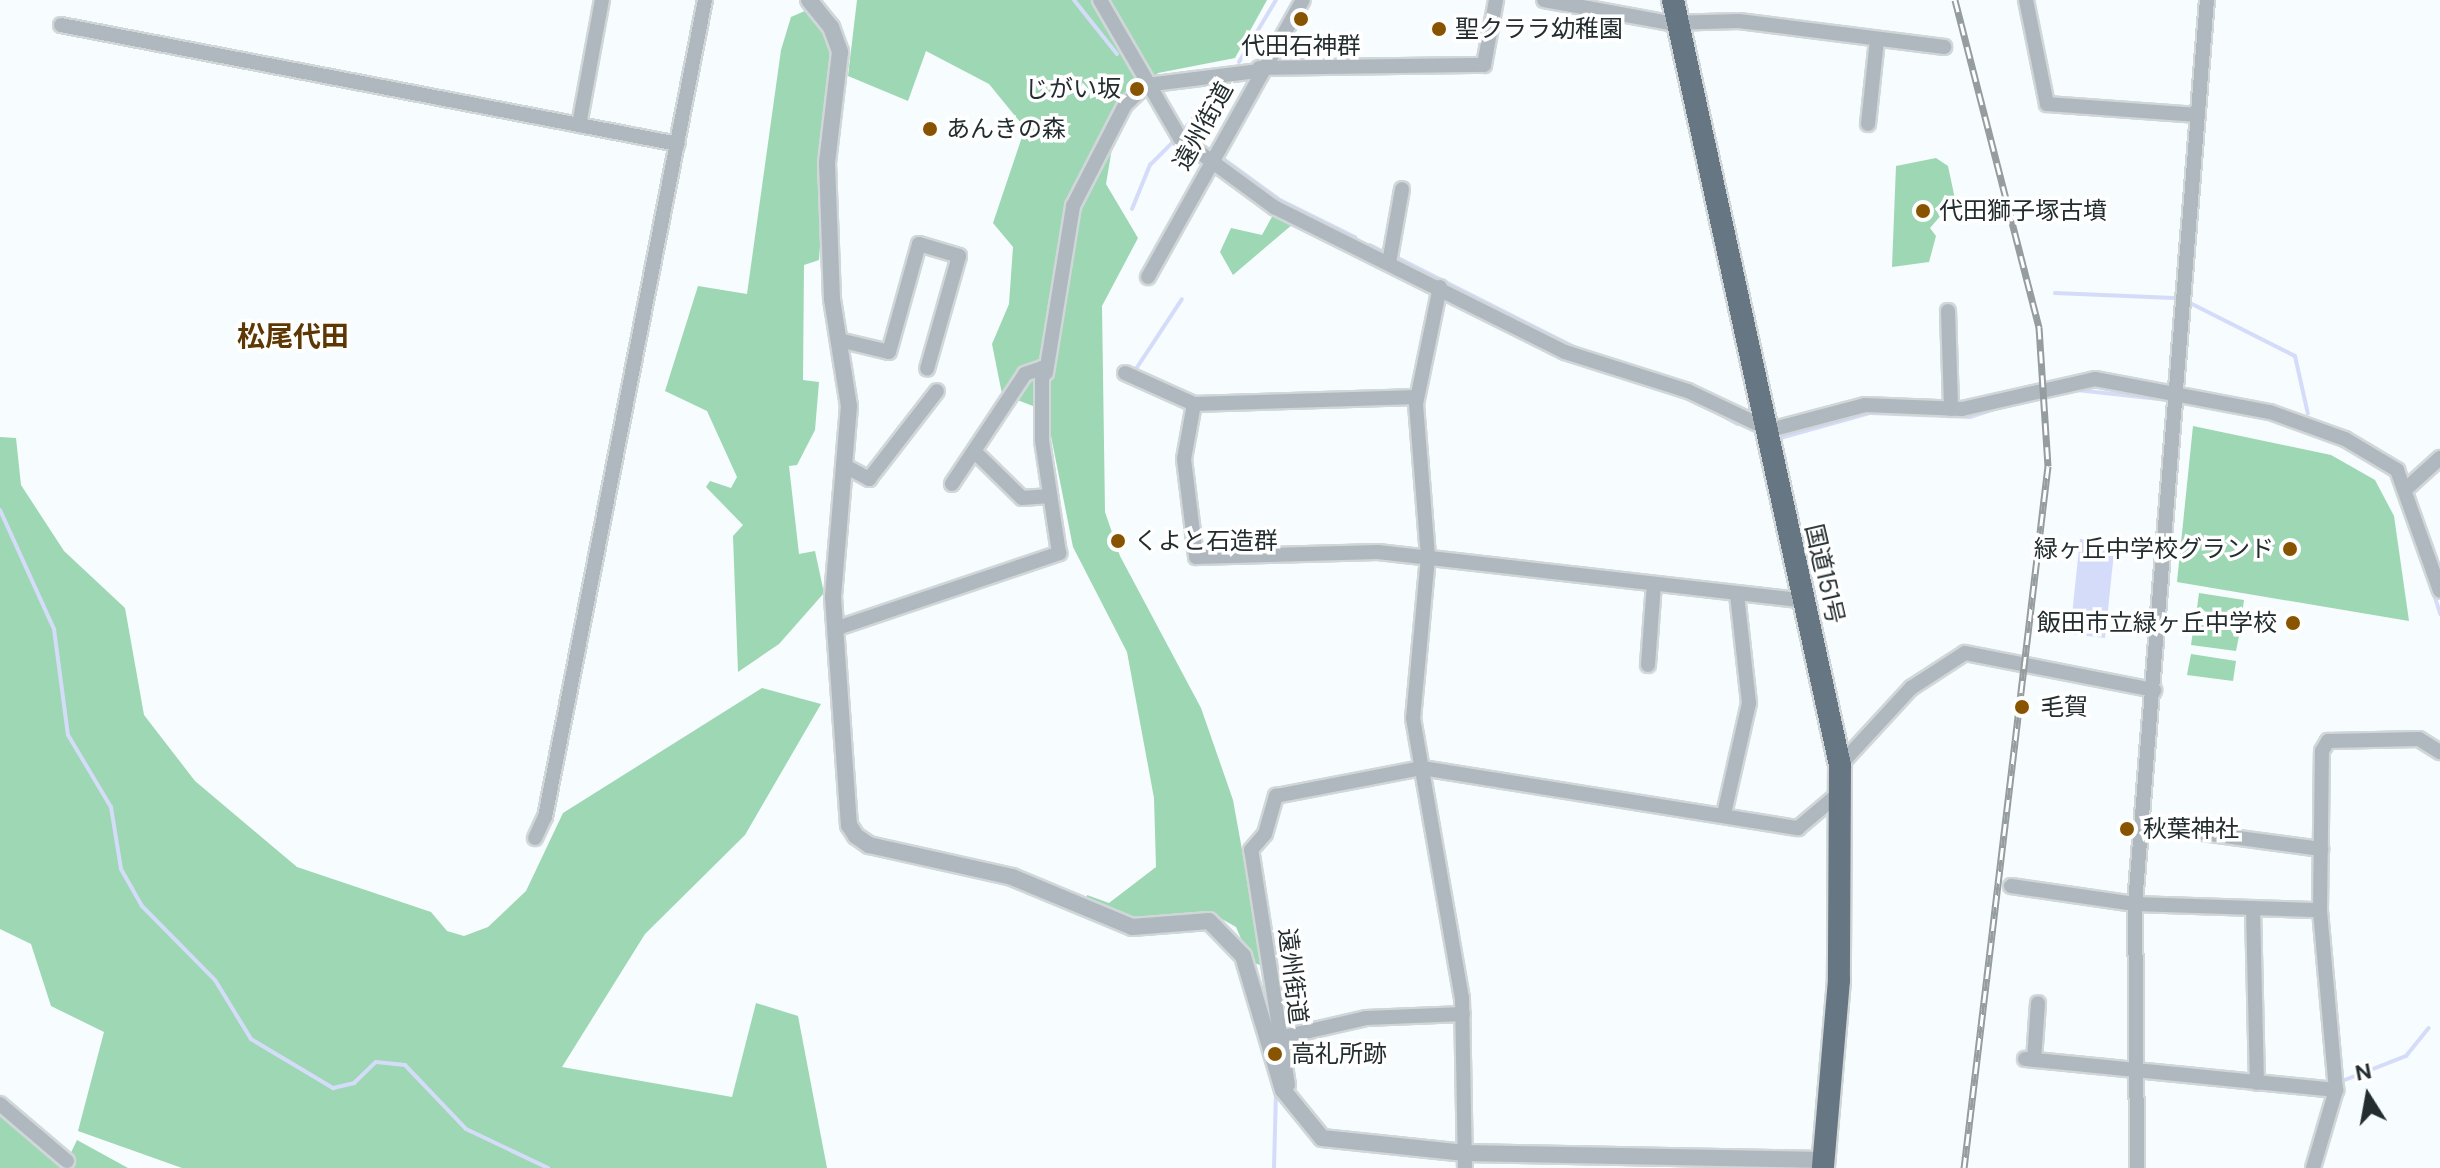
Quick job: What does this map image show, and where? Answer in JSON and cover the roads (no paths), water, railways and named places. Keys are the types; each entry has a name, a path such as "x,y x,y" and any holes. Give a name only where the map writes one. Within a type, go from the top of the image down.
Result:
{"highway":[{"name":"国道151号","path":"1673,0 1770,430 1840,765 1837,795 1843,868 1824,1164"}],"street":[{"path":"579,125 602,0"},
{"path":"535,838 705,0"},
{"path":"809,0 831,27 840,52 827,163 839,340 849,406 835,629 849,825 856,836 869,845 1012,877 1132,927 1209,921 1243,956 1266,1045 1292,1107 1322,1138 1465,1160 1824,1164"},
{"path":"1100,0 1146,85 1180,138 1274,207 1440,287 1565,352 1688,391 1770,430 1882,402 1951,409 2095,379 2270,412 2345,439 2397,470 2407,488 2440,591"},
{"name":"遠州街道","path":"1148,277 1259,69 1303,0"},
{"path":"835,629 1054,557 1041,421 1073,206 1125,105 1146,85 1259,69 1484,65 1496,0"},
{"path":"1544,0 1679,23 1739,21 1944,47"},
{"path":"2026,0 2047,104 2198,115"},
{"path":"2137,1168 2135,904 2207,0"},
{"path":"61,25 678,144"},
{"path":"1868,124 1877,40"},
{"path":"1389,263 1402,189"},
{"path":"839,340 889,352 919,244 959,256 927,369"},
{"path":"1440,287 1417,397 1428,557 1413,718 1463,1014 1465,1160"},
{"path":"1948,311 1951,409"},
{"path":"952,484 977,454 1025,374 1036,367 1046,373"},
{"path":"1125,373 1194,404 1417,397"},
{"path":"843,465 869,479 937,391"},
{"path":"1194,404 1184,459 1196,557 1428,557 1805,601"},
{"path":"977,454 1022,498 1050,496"},
{"path":"2407,488 2440,458"},
{"path":"1648,665 1654,584"},
{"path":"1724,814 1749,703 1737,594"},
{"path":"1840,765 1911,688 1965,653 2154,690"},
{"path":"2313,1168 2336,1090 2320,910 2328,741 2419,739 2440,752"},
{"path":"1422,768 1798,828 1837,795"},
{"name":"遠州街道","path":"1292,1107 1251,850 1265,834 1276,796 1422,768"},
{"path":"2143,825 2321,849"},
{"path":"2011,886 2135,904 2320,910"},
{"path":"2253,908 2257,1083"},
{"path":"2038,1003 2030,1060 2136,1073 2336,1090"},
{"path":"1279,1038 1366,1018 1463,1014"},
{"path":"0,1104 67,1161"}],"water":[{"path":"2080,539 2115,543 2105,638 2070,634"}],"waterway":[{"path":"1074,0 1117,54"},
{"path":"1239,62 1276,0"},
{"path":"1182,132 1224,79"},
{"path":"1160,89 1168,104"},
{"path":"1193,139 1204,146"},
{"path":"1132,209 1150,165 1173,142"},
{"path":"1221,157 1280,200 1355,237"},
{"path":"1370,245 1384,252"},
{"path":"1400,259 1580,350"},
{"path":"2055,293 2174,298"},
{"path":"1134,372 1182,299"},
{"path":"2192,304 2295,356 2308,414"},
{"path":"2077,390 2168,400"},
{"path":"1780,438 1870,413 1970,417 2004,406"},
{"path":"1720,414 1737,424"},
{"path":"0,510 54,629 68,735 111,807 121,869 142,906 215,980 251,1039 333,1088 354,1083 376,1062 405,1065 466,1129 548,1168"},
{"path":"2428,576 2440,614"},
{"path":"2342,1081 2406,1056 2429,1028"},
{"path":"1274,1168 1276,1090"}],"railway":[{"path":"1955,0 2039,327 2048,466 1964,1168"}],"place":[{"name":"代田石神群","path":"1301,19"},
{"name":"聖クララ幼稚園","path":"1439,29"},
{"name":"じがい坂","path":"1137,89"},
{"name":"あんきの森","path":"930,129"},
{"name":"代田獅子塚古墳","path":"1923,211"},
{"name":"くよと石造群","path":"1118,541"},
{"name":"緑ヶ丘中学校グランド","path":"2290,549"},
{"name":"飯田市立緑ヶ丘中学校","path":"2293,623"},
{"name":"毛賀","path":"2022,707"},
{"name":"秋葉神社","path":"2127,829"},
{"name":"高礼所跡","path":"1275,1054"}],"district":[{"name":"松尾代田","path":"293,337"}]}
